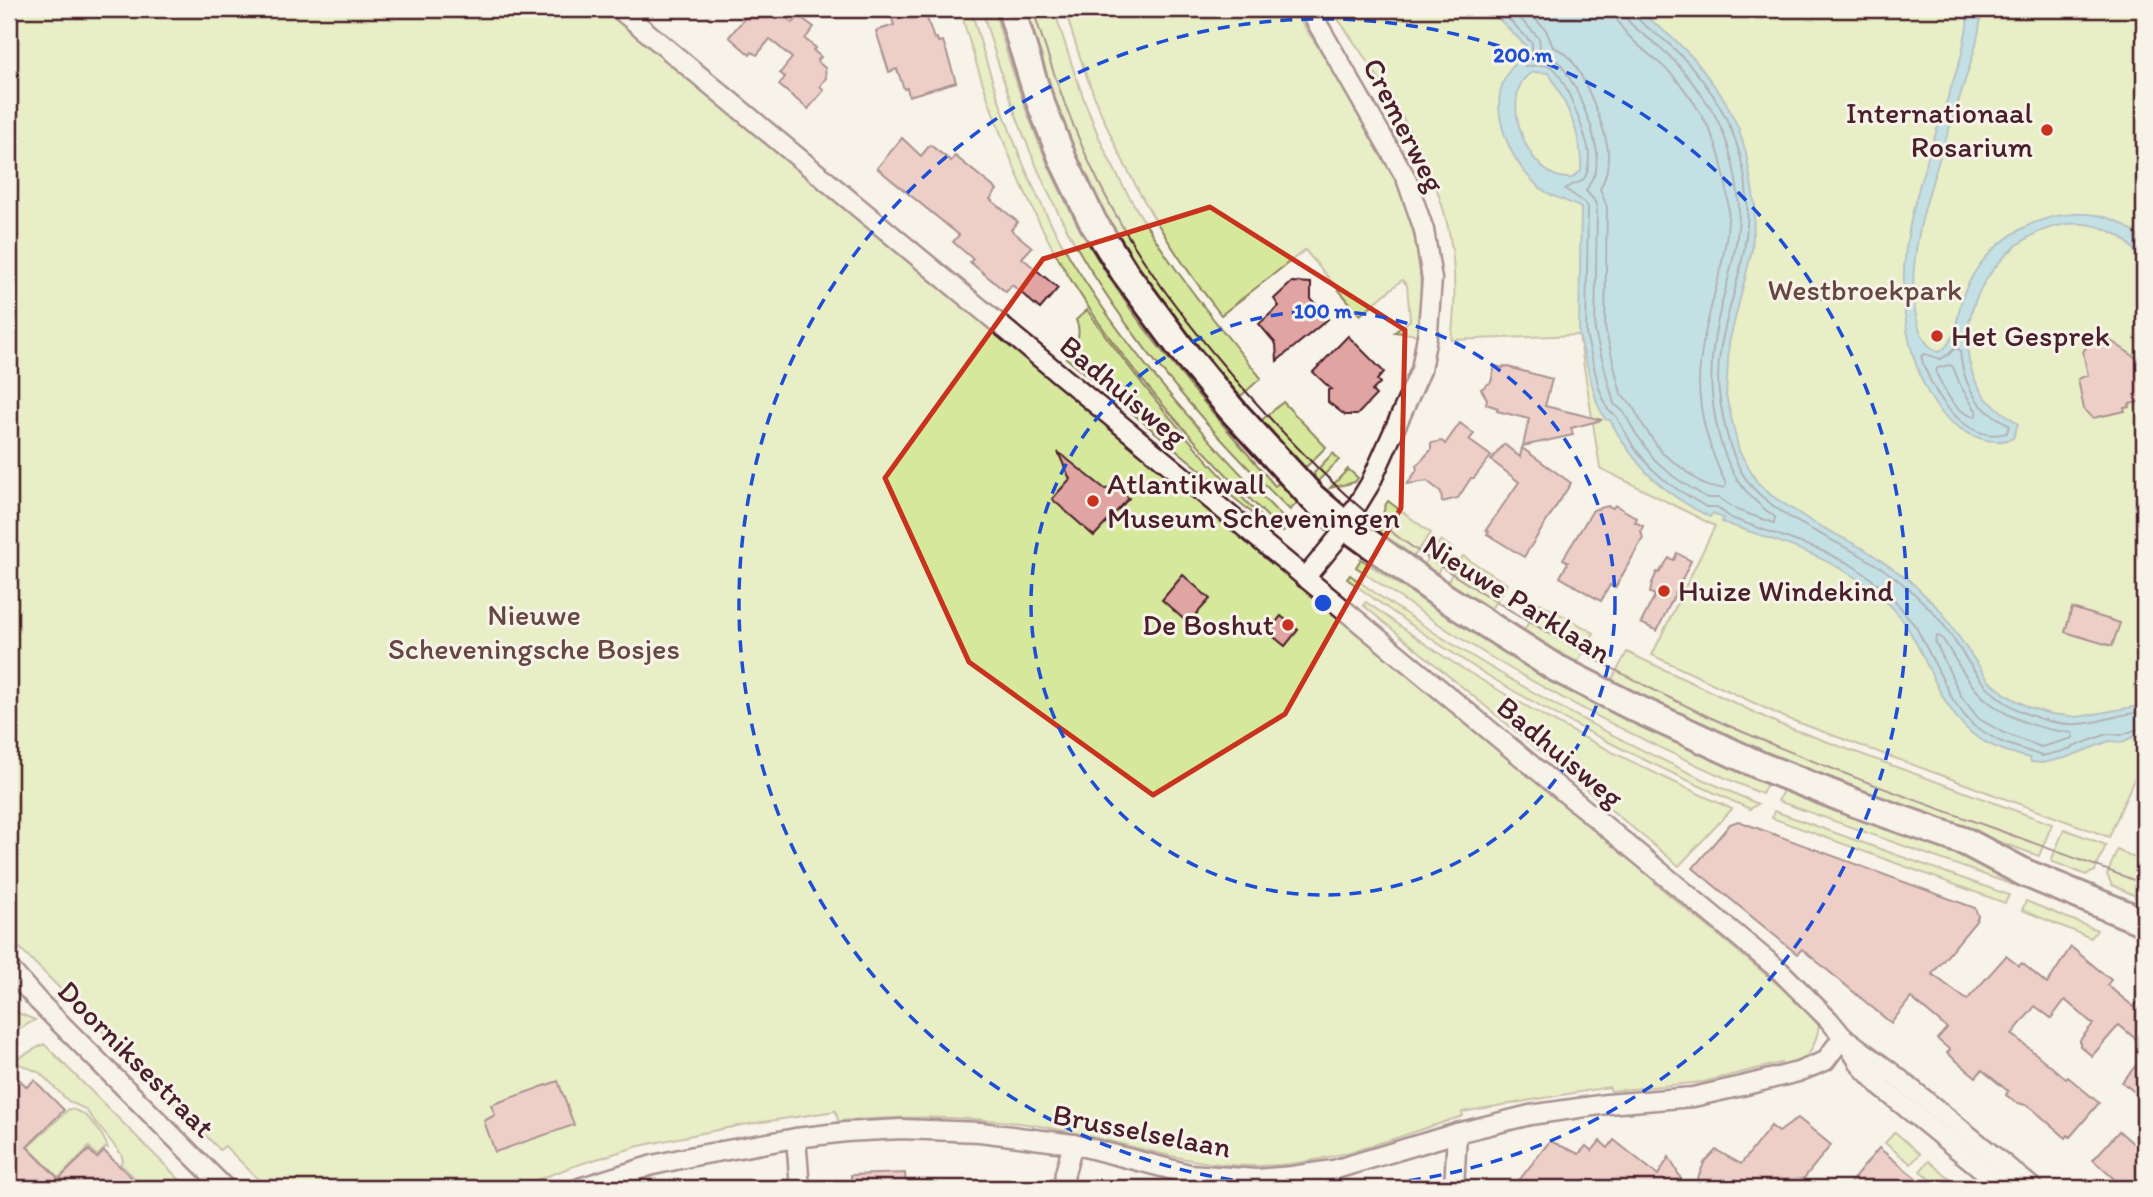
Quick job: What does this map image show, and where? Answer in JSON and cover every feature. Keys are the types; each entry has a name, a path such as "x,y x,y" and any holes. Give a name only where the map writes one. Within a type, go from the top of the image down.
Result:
{"main road":[{"name":"Nieuwe Parklaan","path":"1011,9 1038,96 1063,160 1093,222 1125,273 1183,351 1232,410 1313,498 1347,527 1441,595 1556,668 1635,708 1761,766 1855,803 1966,842 2041,862 2144,906"},
{"name":"Nieuwe Parklaan","path":"1966,842 2025,873 2144,922"}],"street":[{"name":"Badhuisweg","path":"619,9 1780,971 1829,1020 1862,1068 1882,1088 2006,1188"},
{"name":"Cremerweg","path":"1305,578 1347,527 1351,515 1370,484 1421,370 1428,330 1432,279 1424,230 1406,178 1309,9"},
{"name":"Doorniksestraat","path":"9,968 38,1001 225,1188"},
{"name":"Badhuisweg","path":"1843,1037 1892,1073 2033,1188"},
{"name":"Brusselselaan","path":"584,1187 694,1156 796,1138 846,1132 934,1129 1073,1144 1189,1174 1256,1179 1334,1170 1457,1133 1530,1115 1607,1104 1693,1097 1798,1072 1825,1061 1843,1037"},
{"path":"1454,1188 1457,1133"},
{"path":"796,1138 800,1188"},
{"path":"1063,1188 1073,1144"}],"highlighted area":[{"path":"1210,207 1405,330 1401,508 1285,714 1153,795 969,662 885,478 1043,259"}],"green space":[{"name":"Nieuwe Scheveningsche Bosjes","path":"9,9 606,9 1658,880 1655,883 1779,985 1804,1009 1819,1026 1812,1049 1804,1058 1783,1069 1781,1063 1703,1082 1611,1091 1609,1087 1462,1112 1463,1116 1362,1148 1311,1161 1285,1164 1258,1166 1209,1163 1065,1131 980,1119 923,1117 838,1121 836,1111 742,1125 639,1146 516,1188 267,1188 225,1146 220,1150 9,937"},
{"path":"960,9 971,9 990,75 1014,140 1041,203 1074,264 1122,334 1174,400 1290,525 1283,532 1218,466 1157,397 1100,325 1075,286 1037,218 1011,160 988,100"},
{"path":"982,9 994,9 1013,72 1047,163 1092,250 1133,312 1179,372 1275,486 1279,483 1298,502 1290,510 1226,445 1165,375 1085,262 1050,197 1027,144 998,64"},
{"path":"1021,9 1054,9 1093,122 1125,189 1179,273 1261,378 1242,395 1232,394 1177,327 1106,223 1075,163"},
{"path":"1065,9 1293,9 1367,123 1404,201 1416,243 1421,287 1418,335 1395,332 1410,320 1407,285 1402,280 1360,315 1305,250 1221,315 1170,244 1127,170 1092,92"},
{"name":"Westbroekpark","path":"1331,9 2144,9 2144,756 2109,837 1786,718 1652,655 1715,526 1600,468 1579,335 1451,340 1454,295 1452,250 1446,218 1435,185 1406,123"},
{"path":"1087,310 1148,391 1259,515 1257,517 1066,358 1078,336 1076,320"},
{"path":"1283,402 1326,447 1307,466 1300,467 1261,427 1263,419"},
{"path":"1333,453 1339,460 1316,483 1314,473"},
{"path":"1348,469 1358,478 1355,482 1330,488"},
{"path":"1388,501 1431,533 1414,556 1406,557 1377,536"},
{"path":"1441,540 1453,549 1438,572 1429,573 1425,563"},
{"path":"1463,556 1507,584 1489,612 1452,588 1449,579"},
{"path":"1361,559 1458,623 1558,681 1661,735 1767,784 1762,794 1626,731 1494,659 1356,567"},
{"path":"1350,575 1447,641 1548,700 1651,755 1758,804 1750,809 1622,749 1528,699 1402,619 1347,579"},
{"path":"1366,602 1487,684 1625,759 1732,809 1679,866 1363,605"},
{"path":"1540,603 1594,633 1577,663 1523,632"},
{"path":"1627,652 1779,724 2052,824 2039,856 1803,770 1670,711 1611,681"},
{"path":"1783,790 2017,875 2013,885 1778,801"},
{"path":"1774,811 2009,895 2005,903 1772,818"},
{"path":"2064,829 2106,845 2095,871 2086,875 2051,861"},
{"path":"2117,850 2144,862 2144,900 2112,885 2107,875"},
{"path":"2026,901 2097,930 2091,938 2022,910"},
{"path":"9,1004 18,1013 35,1020 9,1035"},
{"path":"44,1044 188,1188 128,1188 136,1179 120,1164 123,1160 121,1154 85,1109 68,1101 40,1073 13,1061"},
{"path":"69,1109 82,1113 93,1123 108,1148 97,1156 89,1147 59,1178 28,1147"},
{"path":"1895,1132 1920,1154 1911,1164 1885,1143"},
{"path":"1929,1161 1954,1183 1949,1188 1940,1188 1920,1171"}],"water":[{"path":"1489,9 1637,9 1695,60 1724,99 1738,127 1746,153 1755,205 1752,250 1729,343 1726,396 1739,451 1757,482 1772,496 1814,523 1866,550 1909,580 1941,611 1989,681 2008,696 2028,707 2051,714 2078,717 2144,705 2144,732 2122,742 2109,741 2065,758 2042,763 2031,762 2030,758 1989,744 1974,735 1955,716 1910,631 1885,600 1867,585 1808,553 1722,522 1723,518 1713,513 1710,517 1664,488 1640,465 1610,420 1605,419 1597,403 1579,335 1581,208 1546,192 1535,183 1516,158 1503,128 1500,97 1503,83 1526,46","holes":["1534,72 1549,73 1567,108 1579,145 1581,171 1572,178 1555,175 1540,166 1521,132 1517,95 1523,81"]},
{"path":"1968,9 1981,9 1978,35 1936,168 1918,236 1914,300 1919,328 1926,342 1938,352 1949,343 1963,296 1980,264 2006,239 2021,229 2055,216 2103,216 2129,229 2144,243 2144,266 2129,244 2116,234 2083,224 2051,227 2022,242 1997,265 1978,294 1968,327 1969,360 1982,393 2018,424 2013,438 1998,441 1982,439 1960,428 1941,412 1931,398 1917,367 1907,327 1903,287 1906,247 1914,208 1962,53"}],"building":[{"path":"752,9 769,9 793,23 799,16 814,27 805,39 816,48 813,50 821,57 817,61 825,68 826,78 820,86 824,90 808,109 779,85 785,77 780,73 792,58 770,39 757,55 752,52 750,55 729,37"},
{"path":"889,9 924,9 934,39 943,41 956,82 909,96 897,69 889,72 876,31 894,25"},
{"path":"902,138 921,156 930,145 951,161 955,156 997,190 990,199 1018,222 1011,230 1032,247 1022,258 1058,288 1040,309 1012,285 1006,292 970,262 973,259 953,242 959,235 877,168"},
{"path":"1292,282 1311,283 1311,299 1328,319 1277,361 1276,344 1259,324 1279,306 1274,299"},
{"path":"1348,336 1384,372 1377,380 1380,383 1372,391 1376,395 1357,415 1345,415 1328,402 1328,390 1331,389 1313,372"},
{"path":"2105,337 2144,363 2144,401 2129,404 2130,407 2124,408 2125,411 2093,418 2084,409 2078,379 2088,375 2083,352 2091,340"},
{"path":"1495,366 1552,379 1545,406 1602,420 1571,428 1573,435 1523,446 1529,419 1497,411 1498,408 1486,404 1487,399 1481,389 1491,382"},
{"path":"1460,423 1474,434 1469,440 1491,456 1474,478 1471,478 1458,498 1442,502 1441,492 1427,481 1407,484 1417,470 1416,466 1431,450 1431,443 1442,441 1445,444"},
{"path":"1504,444 1520,457 1522,448 1571,483 1524,557 1487,534 1489,532 1486,530 1519,482 1491,460"},
{"path":"1058,452 1105,489 1115,487 1129,498 1094,536 1052,499 1070,479"},
{"path":"1615,505 1637,518 1635,522 1643,526 1643,538 1615,588 1610,585 1601,601 1560,577 1568,562 1563,559 1593,510 1608,506 1613,508"},
{"name":"Huize Windekind","path":"1677,553 1691,561 1657,631 1641,623 1655,595 1650,593 1657,572 1659,573 1669,558 1674,560"},
{"path":"1183,575 1210,599 1188,623 1162,600"},
{"path":"2072,608 2120,623 2112,646 2065,632"},
{"path":"1281,616 1298,630 1285,646 1268,632"},
{"path":"1738,821 1975,908 1978,916 1976,921 1932,974 1967,1000 2006,956 2019,966 2022,963 2047,984 2071,947 2111,980 2107,985 2134,1007 2144,995 2144,1046 2119,1025 2092,1056 2080,1046 2080,1040 2093,1024 2065,1000 2051,1018 2035,1006 2012,1034 2099,1103 2070,1137 2068,1135 2066,1138 2029,1106 2015,1102 2006,1095 2008,1091 1982,1070 1976,1077 1947,1053 1950,1050 1937,1039 1947,1028 1911,998 1891,1023 1802,949 1797,954 1693,868 1730,824"},
{"path":"2144,1056 2144,1087 2137,1094 2122,1082"},
{"path":"19,1079 27,1087 34,1080 64,1110 27,1147 59,1179 89,1150 97,1158 104,1151 134,1180 127,1188 9,1188 9,1089"},
{"path":"558,1081 574,1125 495,1152 484,1121 495,1115 491,1105"},
{"path":"1798,1118 1831,1145 1796,1188 1694,1188 1704,1163 1716,1150 1741,1164 1771,1126 1779,1132"},
{"path":"2119,1131 2135,1145 2144,1134 2144,1179 2136,1188 2124,1188 2093,1160"},
{"path":"1614,1140 1658,1175 1669,1157 1686,1188 1513,1188 1550,1141 1579,1154 1586,1146 1592,1151 1600,1141 1608,1148"},
{"path":"1879,1148 1928,1188 1846,1188"},
{"path":"905,1173 906,1188 851,1188 851,1175"}],"tram line":[{"path":"1033,9 1072,123 1102,189 1143,259 1190,325 1258,405 1312,462 1369,515 1437,564 1550,634 1612,669 1707,716 1869,783 2144,884"}],"place":[{"name":"Internationaal Rosarium","path":"2047,130"},
{"name":"Het Gesprek","path":"1937,336"},
{"name":"Atlantikwall Museum Scheveningen","path":"1093,501"},
{"name":"Huize Windekind","path":"1664,591"},
{"name":"De Boshut","path":"1288,625"}]}
